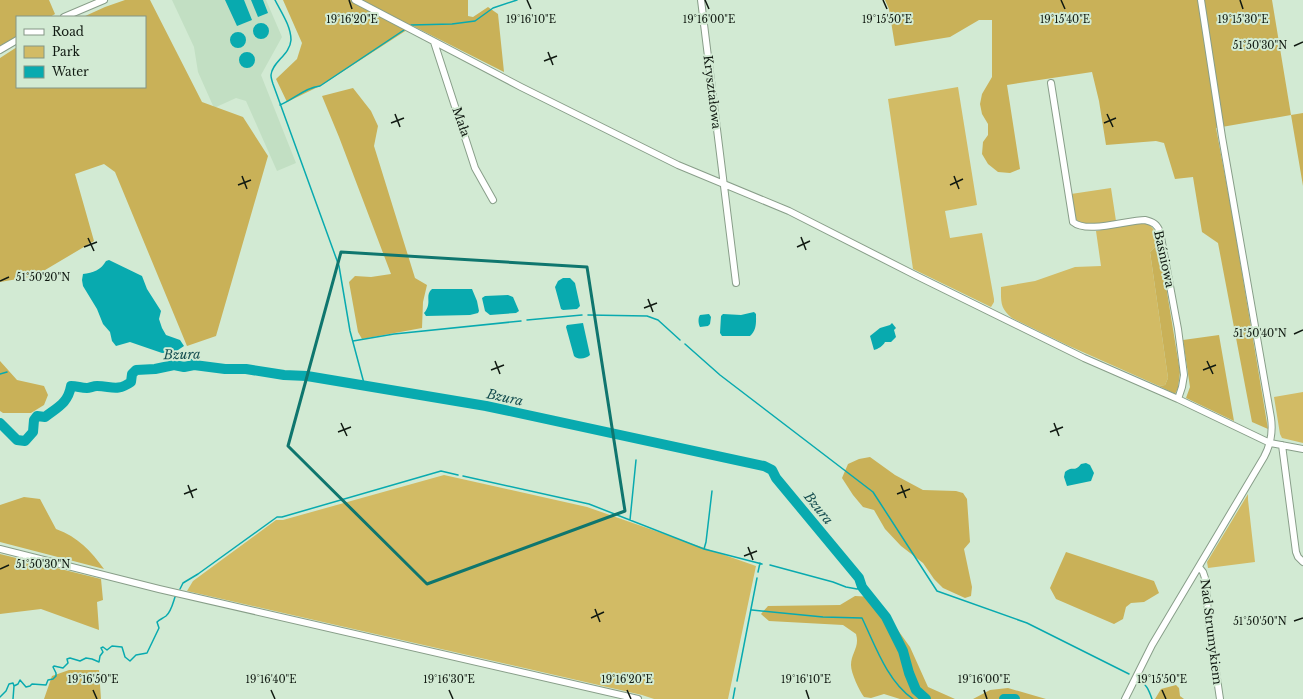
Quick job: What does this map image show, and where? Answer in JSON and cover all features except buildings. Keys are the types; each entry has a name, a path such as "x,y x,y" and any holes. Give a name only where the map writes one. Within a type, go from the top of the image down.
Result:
{"street":[{"path":"66,16 104,0"},
{"path":"355,0 434,42 678,165 789,211 1084,358 1178,399 1270,443 1303,449"},
{"name":"Kryształowa","path":"701,0 736,283"},
{"path":"1125,699 1152,646 1261,463 1270,443 1272,433 1271,418 1222,136 1201,0"},
{"path":"0,50 16,41"},
{"name":"Mała","path":"434,42 475,168 493,200"},
{"name":"Baśniowa","path":"1051,83 1073,222 1077,225 1092,226 1145,220 1152,222 1157,226 1160,232 1178,329 1184,375 1178,399"},
{"path":"1282,445 1296,552 1298,557 1303,562"},
{"path":"0,549 158,589 638,699"},
{"name":"Nad Strumykiem","path":"1199,567 1205,578 1209,624 1220,699"}],"highlighted area":[{"path":"341,252 587,267 625,511 427,584 288,446"}],"shaded area":[{"path":"0,0 49,0 55,14 52,16 16,16 16,37 0,46"},
{"path":"125,0 150,0 202,102 243,117 268,156 216,336 187,346 115,172 104,164 75,174 94,241 35,276 0,282 0,58 16,48 16,88 146,88 146,16 85,16"},
{"path":"172,0 266,0 282,37 261,75 296,163 277,171 246,101 236,98 214,108 198,72 194,47"},
{"path":"283,0 468,0 468,16 473,17 488,7 498,14 504,72 413,26 322,85 287,102 276,79 297,59 302,43"},
{"path":"885,0 1272,0 1291,115 1216,128 1232,213 1268,429 1252,422 1218,243 1202,232 1193,177 1175,179 1164,143 1156,141 1106,145 1099,101 1092,72 1007,85 1020,169 1010,173 998,172 988,164 982,154 983,142 988,135 988,124 982,114 980,104 982,94 992,77 992,20 979,20 950,37 895,46 889,9"},
{"path":"353,88 371,111 378,126 374,146 415,278 427,285 423,302 422,328 362,339 358,332 349,282 355,276 371,277 391,274 322,96"},
{"path":"1303,113 1303,186 1291,115"},
{"path":"1159,243 1180,372 1178,388 1175,394 1159,386 1165,385 1168,378 1150,252"},
{"path":"1219,335 1234,421 1186,398 1190,387 1183,340"},
{"path":"0,361 17,380 44,386 48,395 44,405 31,413 3,413 0,411"},
{"path":"870,457 895,475 923,490 956,491 963,493 967,499 970,542 964,549 972,587 971,596 965,598 943,588 934,579 923,563 901,546 885,529 874,510 863,507 853,495 842,478 848,464 859,459"},
{"path":"24,497 40,499 56,529 71,536 83,545 104,569 0,542 0,505"},
{"path":"1066,552 1154,581 1159,593 1144,602 1131,603 1126,607 1123,619 1114,624 1056,599 1050,588"},
{"path":"0,554 101,579 103,600 97,602 99,630 41,609 0,614"},
{"path":"855,596 874,597 910,647 928,687 955,699 900,699 884,694 871,698 864,697 851,668 851,661 857,643 856,634 843,625 769,621 761,614 768,606 840,605"},
{"path":"69,670 99,670 101,699 44,699 52,676"},
{"path":"1176,685 1179,688 1180,696 1184,699 1155,699 1161,689"},
{"path":"1008,688 1046,699 973,699 990,690"}],"green space":[{"path":"958,87 977,205 945,211 950,238 982,233 994,299 991,307 913,269 888,99"},
{"path":"1111,188 1116,221 1098,224 1085,224 1079,222 1075,218 1072,213 1071,194"},
{"path":"1141,222 1149,225 1153,229 1159,243 1150,252 1168,378 1165,385 1159,386 1067,345 1012,318 1003,308 1001,301 1001,287 1035,281 1075,267 1101,266 1096,231"},
{"path":"1303,392 1303,443 1282,438 1274,397"},
{"path":"444,475 587,507 756,566 728,699 654,699 187,591 193,581 276,520 283,520"},
{"path":"1248,494 1255,562 1208,568 1207,562"}],"water":[{"path":"225,0 244,0 252,20 237,26"},
{"path":"251,0 263,0 268,13 258,17"},
{"path":"258,23 264,23 269,28 267,37 264,39 258,39 253,34 253,28"},
{"path":"235,32 241,32 246,37 244,46 241,48 235,48 230,43 230,37"},
{"path":"244,52 250,52 255,57 253,66 250,68 244,68 239,63 239,57"},
{"path":"109,260 142,276 147,289 161,311 159,319 166,335 180,340 184,346 175,352 162,353 130,342 116,346 112,341 110,332 103,324 97,309 83,286 82,280 83,274 90,273 102,267 106,261"},
{"path":"563,278 570,278 575,283 580,306 577,309 561,309 555,287 558,281"},
{"path":"432,289 472,289 479,311 478,313 470,315 426,316 424,313 428,306 429,294"},
{"path":"508,295 513,297 519,311 516,313 490,315 485,311 482,298 485,296"},
{"path":"754,312 756,314 756,326 750,336 722,336 720,333 721,316 723,314 741,315"},
{"path":"709,314 711,317 710,324 708,326 700,327 698,321 700,315"},
{"path":"583,323 590,355 580,358 574,356 566,327 567,325"},
{"path":"892,323 896,328 894,330 896,337 891,342 885,342 883,345 874,350 870,336 880,328"},
{"path":"1086,463 1090,465 1094,473 1091,481 1067,486 1064,477 1065,472"}],"waterway":[{"path":"275,0 288,24 291,40 288,50 272,70 272,80 339,266 350,331 365,387"},
{"path":"411,25 452,24 475,21 493,8 517,0"},
{"path":"280,105 305,91 320,86 404,30"},
{"path":"527,320 582,315"},
{"path":"588,315 647,316 658,320 680,340"},
{"path":"353,341 394,334 521,321"},
{"path":"685,344 720,375 873,492 937,591 1027,623 1129,674"},
{"path":"175,352 184,358 193,360 194,365"},
{"name":"Bzura","path":"0,423 17,440 25,441 33,432 34,420 37,416 45,417 62,404 68,397 71,386 87,388 97,386 118,388 131,382 132,374 136,370 155,369 174,365 184,367 194,365 225,369 246,369 284,375 307,376 486,406 764,466 772,470 776,478 859,578 862,587 886,617 903,651 909,673 916,690 926,699"},
{"path":"0,374 7,372"},
{"path":"630,520 636,460"},
{"path":"180,589 183,583 198,574 277,517 282,517 441,471 458,475"},
{"path":"463,476 589,504 704,549 762,564"},
{"path":"704,549 712,491"},
{"path":"758,572 760,563"},
{"path":"770,565 846,587 857,589 862,587"},
{"path":"737,681 757,578"},
{"path":"0,697 6,691 9,684 13,683 14,686 18,684 20,680 26,687 32,684 46,685 48,680 53,679 56,676 53,667 63,668 68,663 67,659 70,658 80,661 86,658 99,662 100,656 103,652 101,648 103,647 107,650 112,646 122,647 125,657 130,661 136,655 147,653 159,628 157,622 168,614 175,597"},
{"path":"752,610 823,617 862,618 889,673 896,683 913,699"},
{"path":"1140,680 1146,686 1152,699"},
{"path":"13,699 14,686"},
{"path":"733,699 735,688"},
{"name":"Bzura","path":"1004,699 1015,699"}]}
